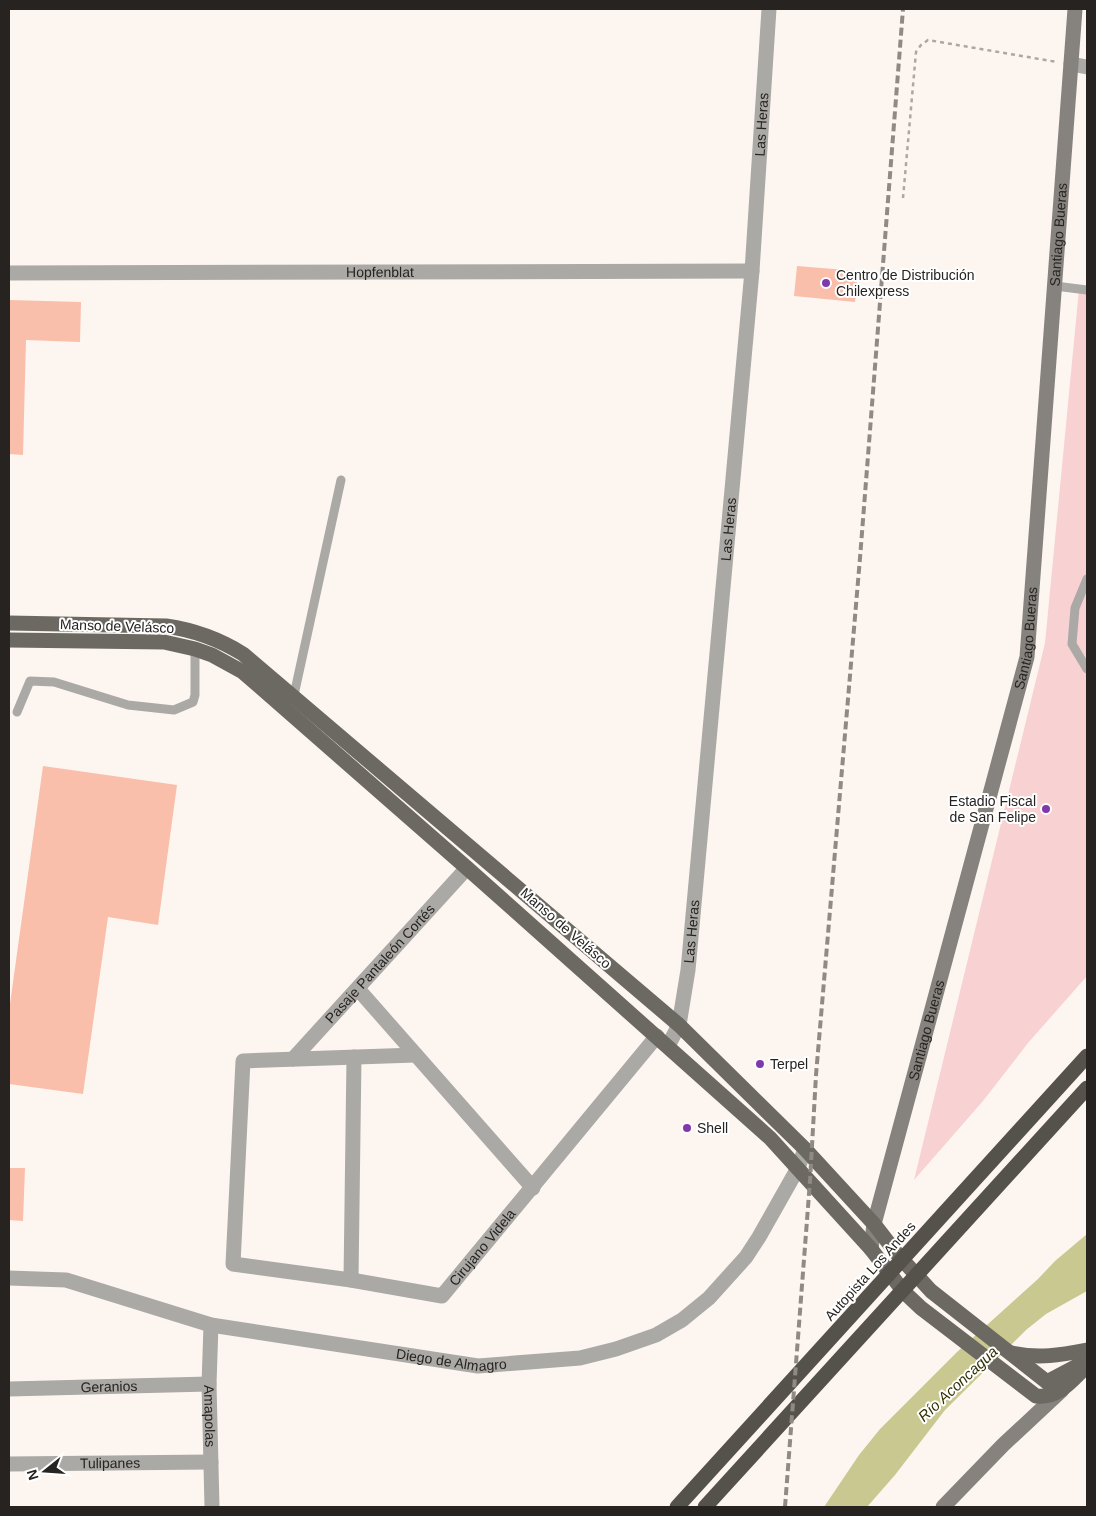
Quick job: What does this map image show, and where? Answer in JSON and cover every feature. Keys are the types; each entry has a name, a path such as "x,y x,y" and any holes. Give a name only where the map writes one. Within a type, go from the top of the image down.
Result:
{"highway":[{"name":"Autopista Los Andes","path":"677,1507 1087,1056"},
{"path":"705,1507 1087,1088"}],"main road":[{"name":"Manso de Velásco","path":"9,623 150,625 182,628 221,641 243,654 294,695 679,1025 805,1149 874,1224 898,1255 931,1291 1010,1352 1047,1395"},
{"name":"Manso de Velásco","path":"9,640 164,642 195,649 228,662 256,683 467,868 770,1138 871,1249 904,1292 921,1308 1009,1376 1047,1395"},
{"path":"1010,1352 1047,1357 1087,1350"},
{"path":"1047,1395 1087,1360"},
{"path":"1047,1395 1087,1366"}],"street":[{"name":"Las Heras","path":"663,1041 679,1025 688,970 752,272 769,9"},
{"name":"Santiago Bueras","path":"871,1249 874,1224 1027,657 1075,9"},
{"path":"1071,64 1087,67"},
{"name":"Hopfenblat","path":"9,273 752,272"},
{"name":"Pasaje Pantaleón Cortés","path":"293,1059 467,868"},
{"path":"358,989 533,1188"},
{"name":"Cirujano Videla","path":"293,1059 243,1061 233,1264 351,1280 442,1296 533,1188 663,1041"},
{"path":"293,1059 416,1055"},
{"path":"351,1280 354,1057"},
{"name":"Diego de Almagro","path":"9,1278 66,1280 211,1325 478,1366 580,1358 616,1349 656,1335 682,1320 709,1298 746,1257 798,1168 805,1149"},
{"name":"Amapolas","path":"211,1325 209,1384 212,1507"},
{"name":"Geranios","path":"9,1389 209,1384"},
{"path":"943,1507 1003,1445 1047,1395"},
{"name":"Tulipanes","path":"9,1464 211,1462"}],"lane":[{"path":"1054,286 1087,290"},
{"path":"294,695 341,480"},
{"path":"1087,579 1075,608 1072,644 1087,669"},
{"path":"17,712 30,681 54,682 128,705 174,710 193,702 195,695 195,649"}],"path":[{"path":"903,198 916,52 920,45 928,40 1071,64"}],"shaded area":[{"name":"Estadio Fiscal de San Felipe","path":"1079,289 1087,289 1087,976 1028,1043 983,1101 914,1180 1045,643"}],"water":[{"name":"Río Aconcagua","path":"1087,1234 1087,1291 1046,1314 1026,1330 945,1410 895,1475 867,1507 824,1507 859,1455 880,1429 957,1352 1038,1279 1055,1261"}],"building":[{"name":"Centro de Distribución Chilexpress","path":"797,266 858,271 855,302 794,296"},
{"path":"9,300 81,302 80,342 26,340 23,455 9,454"},
{"path":"43,766 177,785 158,925 108,917 83,1094 9,1084 9,1011"},
{"path":"9,1168 25,1168 23,1221 9,1220"}],"railway":[{"path":"785,1507 810,1181 816,1075 860,558 903,9"}],"place":[{"name":"Centro de Distribución Chilexpress","path":"826,283"},
{"name":"Estadio Fiscal de San Felipe","path":"1046,809"},
{"name":"Terpel","path":"760,1064"},
{"name":"Shell","path":"687,1128"}]}
